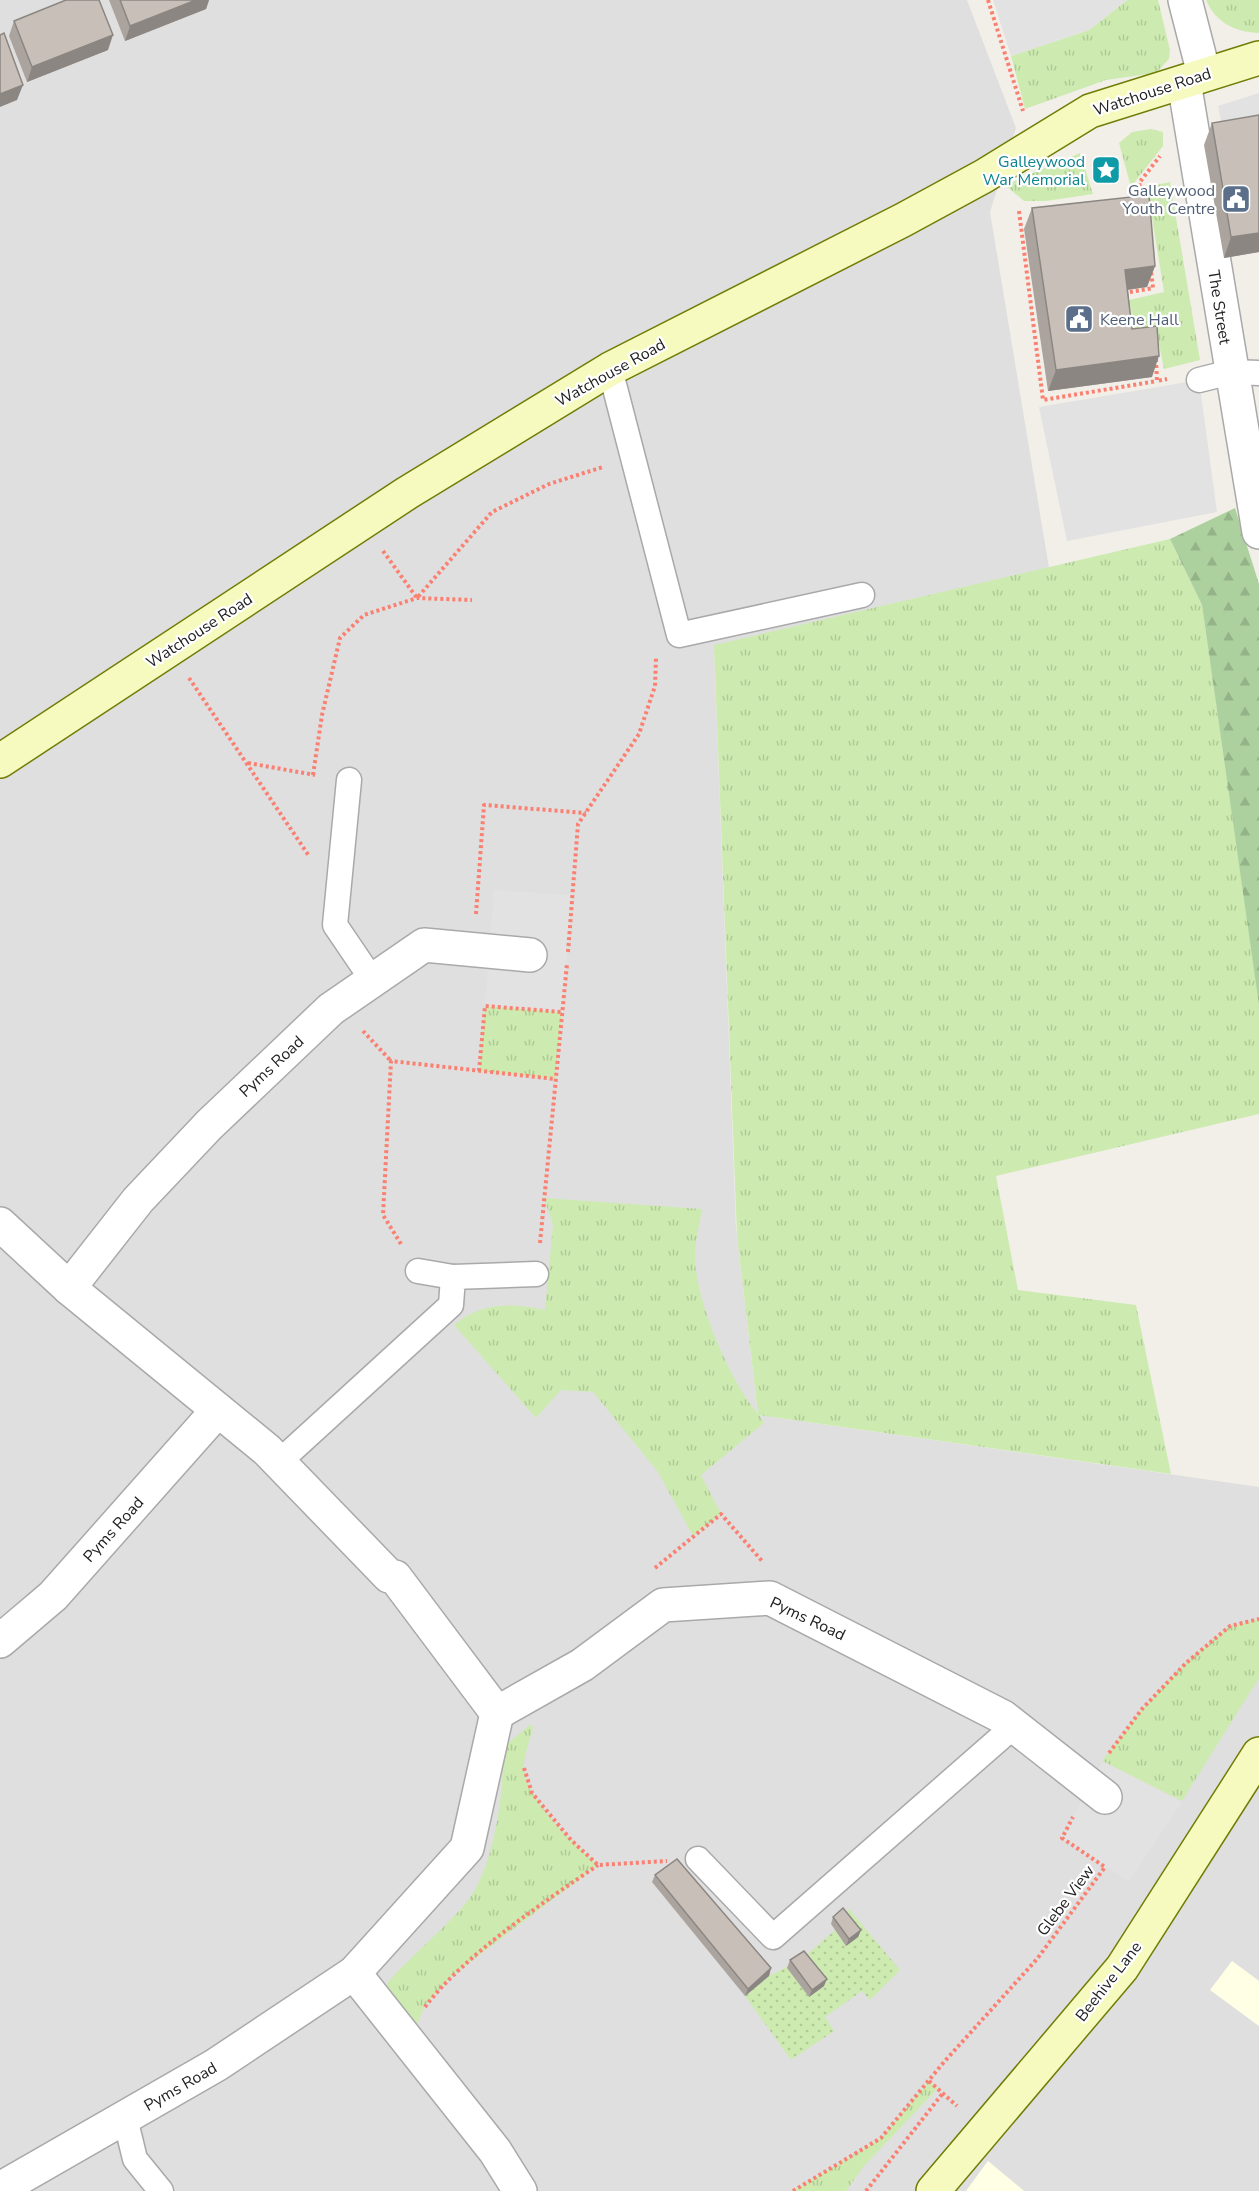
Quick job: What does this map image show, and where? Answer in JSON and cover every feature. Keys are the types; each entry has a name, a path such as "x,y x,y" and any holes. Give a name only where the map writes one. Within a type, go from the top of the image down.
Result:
{"street":[{"name":"The Street","path":"1185,0 1194,78 1240,370 1259,532"},
{"name":"Watchouse Road","path":"0,761 363,521 610,369 903,220 984,176 1090,111 1259,58"},
{"name":"Pyms Road","path":"69,1288 138,1200 209,1125 331,1009 424,945 530,955"},
{"path":"0,1224 69,1288 279,1462 388,1576 395,1577 497,1713"},
{"name":"Pyms Road","path":"0,1641 53,1596 218,1410"},
{"name":"Pyms Road","path":"0,2189 216,2065 354,1973 467,1848 497,1713 582,1665 663,1605 770,1598 895,1659 1003,1717 1097,1791"},
{"name":"Beehive Lane","path":"933,2191 1122,1968 1259,1754"},
{"path":"354,1973 495,2151 520,2191"}],"lane":[{"path":"610,369 679,634 862,594"},
{"path":"1199,380 1240,370"},
{"path":"349,780 334,925 373,981"},
{"path":"418,1271 453,1277 536,1274"},
{"path":"279,1462 451,1305 453,1277"},
{"path":"698,1859 773,1937 1014,1726"},
{"path":"125,2118 135,2159 161,2191"}],"path":[{"path":"988,0 1024,114"},
{"path":"1144,201 1139,183 1160,155"},
{"path":"1019,211 1043,400 1240,370"},
{"path":"1123,303 1121,294 1153,288 1151,267"},
{"path":"1155,351 1157,381"},
{"path":"604,458 606,477"},
{"path":"417,598 492,512 549,484 604,467"},
{"path":"363,521 417,598"},
{"path":"313,775 322,715 340,638 364,615 417,598 472,600"},
{"path":"170,649 336,896"},
{"path":"536,1274 578,824 639,734 655,686 657,655"},
{"path":"247,763 349,780"},
{"path":"473,950 484,805 586,813"},
{"path":"530,955 567,961"},
{"path":"479,1071 485,1006 562,1012"},
{"path":"383,1215 391,1061 555,1079"},
{"path":"650,1572 721,1514"},
{"name":"Glebe View","path":"793,2191 881,2138 944,2062 1037,1959 1105,1867 1062,1838 1097,1791 1102,1761 1142,1709 1186,1662 1230,1626 1259,1619"},
{"path":"526,1757 524,1766 532,1793 571,1840 598,1865"},
{"path":"413,2047 415,2029 425,2006 453,1975 598,1865 698,1859"},
{"path":"866,2191 943,2093"}],"shaded area":[{"path":"0,0 967,0 1016,128 990,212 1049,568 714,646 736,1228 758,1415 1259,1487 1259,1981 1232,1961 1211,1990 1259,2026 1259,2191 1024,2191 988,2161 966,2191 0,2191"},
{"path":"993,0 1127,0 1089,30 1011,56"},
{"path":"1259,93 1259,135 1225,141 1218,106"},
{"path":"1199,380 1217,512 1067,541 1039,407"},
{"path":"494,890 572,895 562,1012 485,1006"},
{"path":"1102,1761 1182,1802 1129,1882 1062,1838"},
{"path":"1232,1961 1259,1981 1259,2026 1210,1990"},
{"path":"988,2161 1024,2191 966,2191"}],"green space":[{"path":"1127,0 1158,0 1170,50 1169,59 1156,73 1106,80 1025,109 1011,56 1089,30"},
{"path":"1206,0 1259,0 1259,33 1242,31 1227,25 1215,15"},
{"path":"1151,129 1163,132 1163,146 1131,187 1119,143 1132,132"},
{"path":"1080,153 1093,194 1046,201 1024,201 1005,185"},
{"path":"1170,182 1200,360 1164,369 1156,330 1135,332 1129,300 1164,292 1147,187"},
{"path":"1235,508 1259,584 1259,1005 1202,605 1170,539"},
{"path":"1170,539 1202,605 1259,1001 1259,1114 996,1176 1018,1290 1136,1305 1171,1474 759,1415 764,1423 701,1475 721,1514 693,1536 658,1472 593,1392 561,1390 536,1418 454,1325 475,1312 497,1306 520,1306 545,1310 553,1225 544,1198 702,1209 695,1260 702,1298 726,1362 747,1400 758,1414 737,1236 714,645"},
{"path":"485,1006 562,1012 555,1079 479,1071"},
{"path":"1259,1619 1259,1678 1182,1801 1102,1761 1142,1709 1186,1662 1230,1626"},
{"path":"531,1724 533,1728 524,1764 525,1777 531,1790 552,1819 598,1865 453,1975 425,2005 415,2029 385,2013 388,1982 457,1913 476,1888 491,1850 496,1828 502,1785 503,1747"},
{"path":"849,1909 900,1970 870,2000 862,1991 825,2017 834,2031 791,2060 745,1996 769,1976 802,1959 835,1930 846,1946 840,1916"},
{"path":"929,2081 938,2088 864,2166 846,2191 793,2191 881,2138"}],"building":[{"path":"66,0 99,0 113,35 32,67 14,21"},
{"path":"120,0 196,0 130,26"},
{"path":"4,33 23,85 0,94 0,35"},
{"name":"Galleywood Youth Centre","path":"1259,115 1259,233 1231,237 1212,123"},
{"name":"Keene Hall","path":"1149,195 1155,266 1125,270 1132,329 1157,326 1159,356 1056,370 1032,208"},
{"path":"677,1859 771,1968 748,1989 655,1875"},
{"path":"843,1908 861,1930 849,1939 833,1917"},
{"path":"804,1951 827,1979 812,1990 790,1960"}],"place":[{"name":"Galleywood War Memorial","path":"1106,170"},
{"name":"Galleywood Youth Centre","path":"1236,199"},
{"name":"Keene Hall","path":"1079,319"}]}
